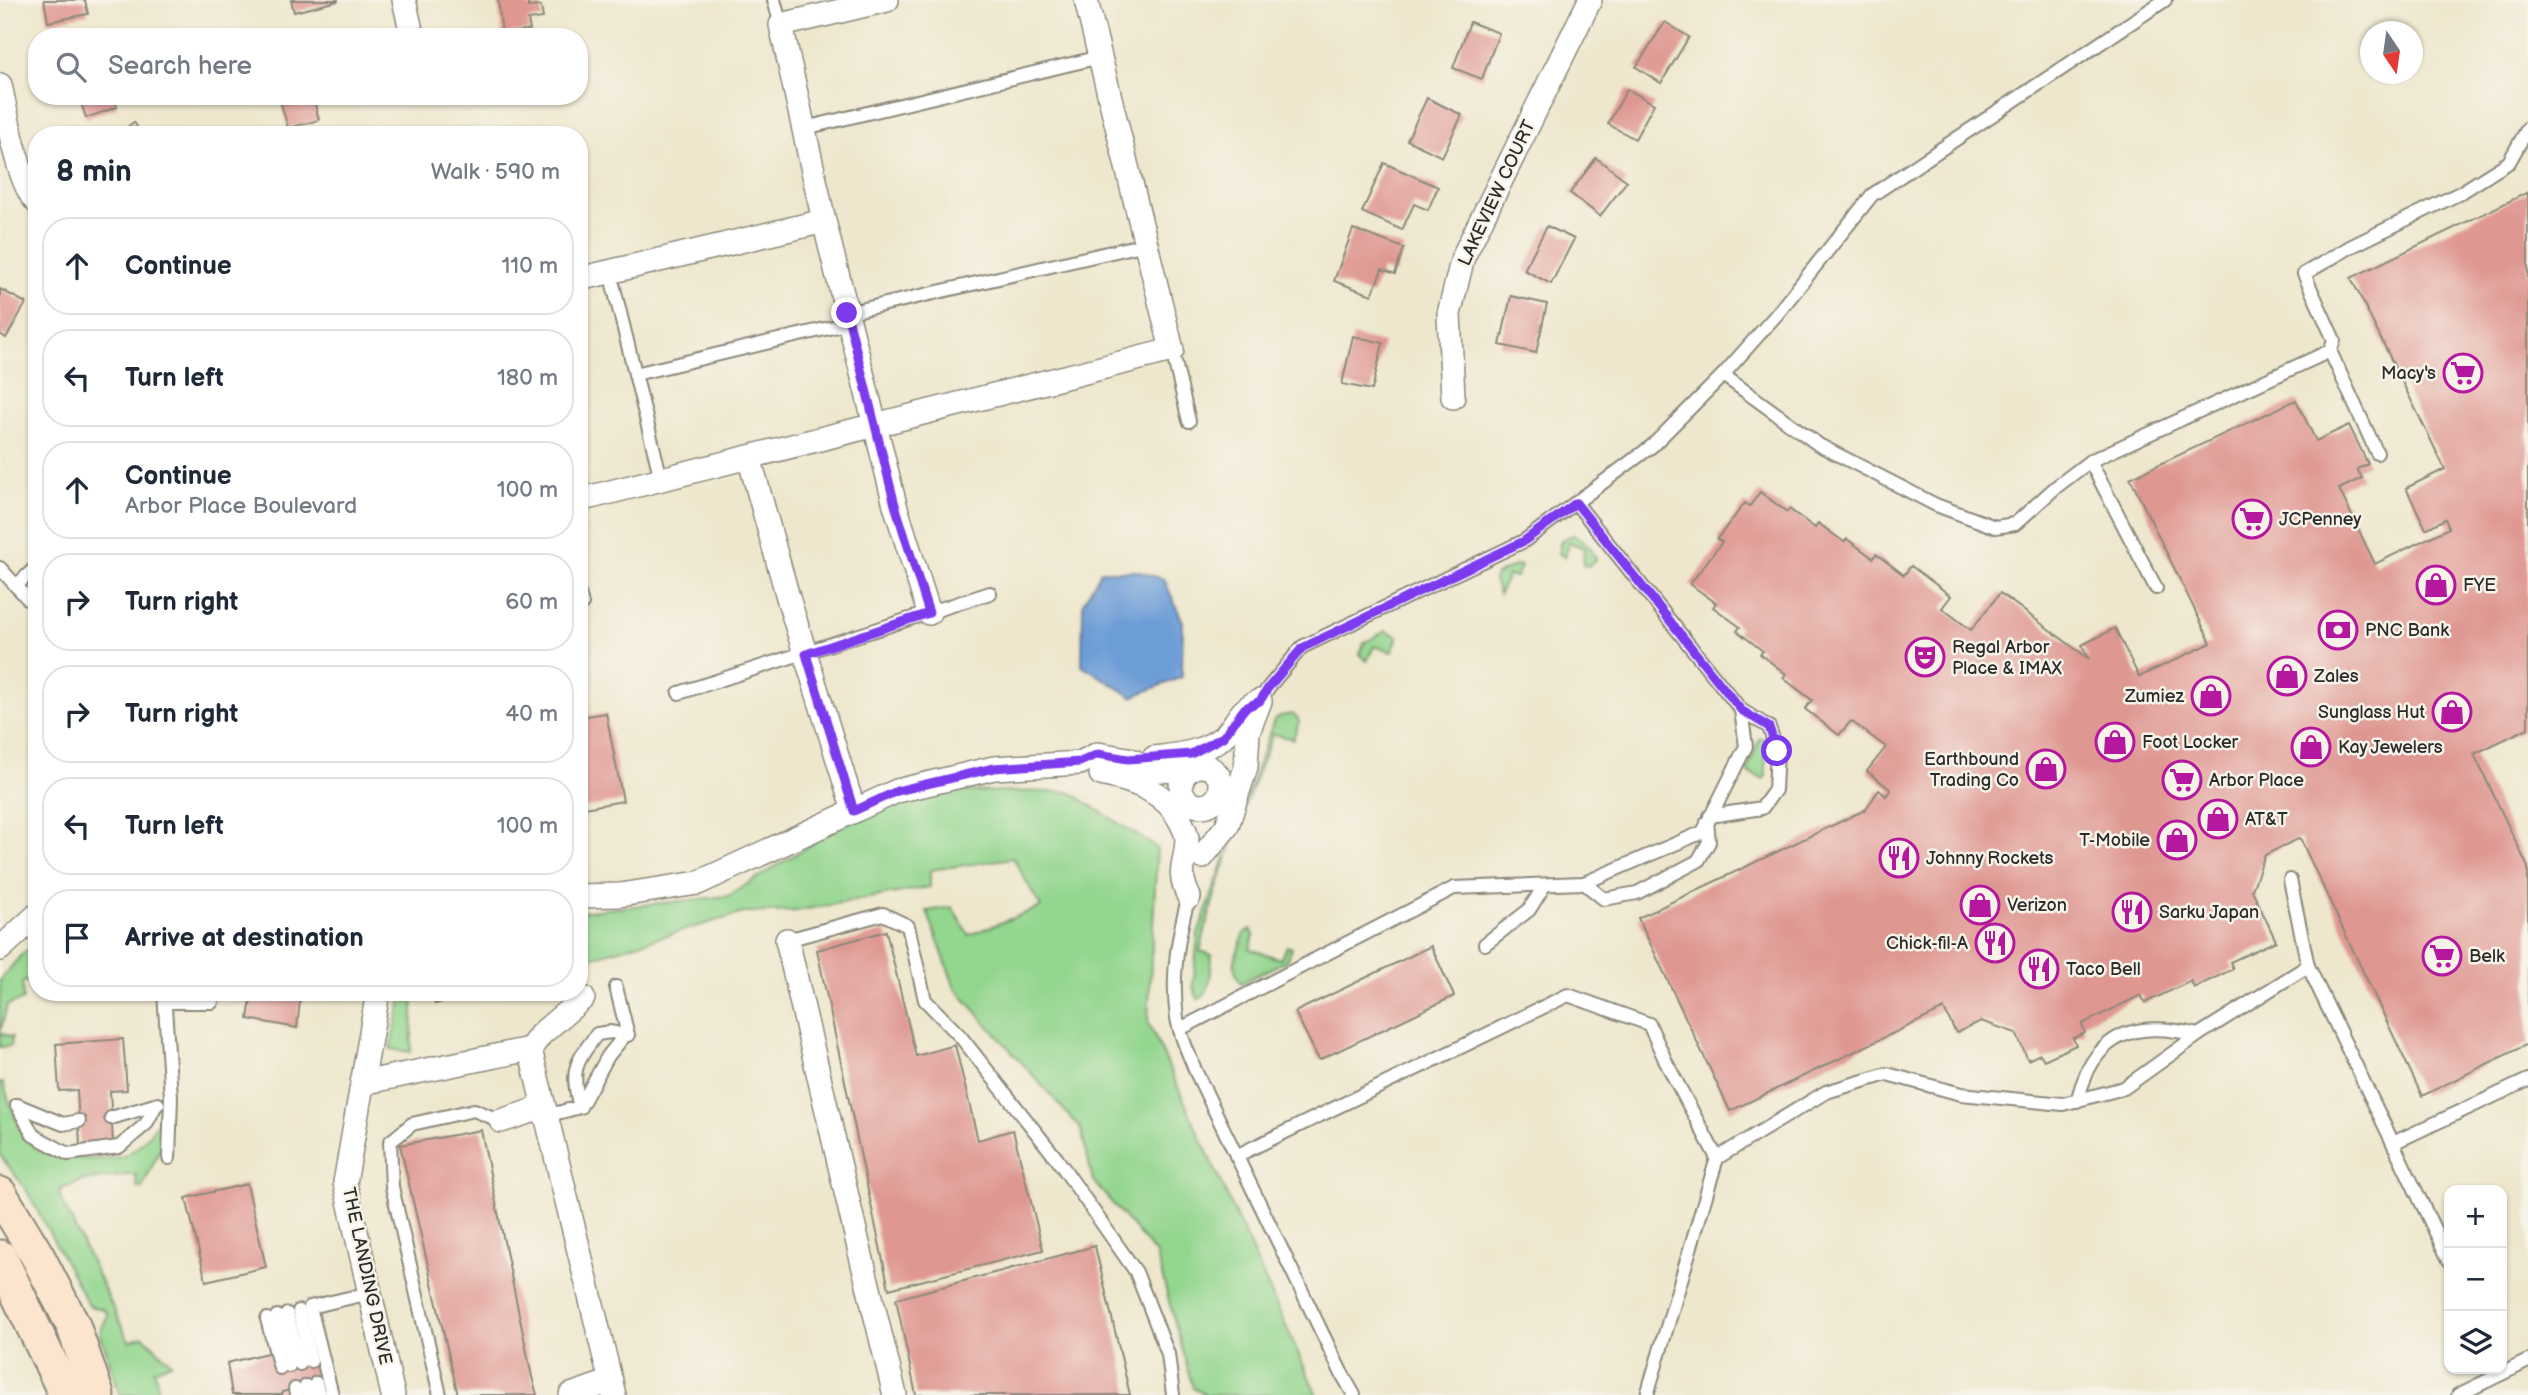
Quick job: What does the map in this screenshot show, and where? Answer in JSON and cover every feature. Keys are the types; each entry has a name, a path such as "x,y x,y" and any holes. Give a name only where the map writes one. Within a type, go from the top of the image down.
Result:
{"main road":[{"path":"0,1195 37,1255 73,1325 97,1395"},
{"path":"0,1257 66,1395"}],"street":[{"path":"404,0 411,28"},
{"path":"887,0 781,25 824,220 895,505 929,613"},
{"path":"588,497 1171,350 1086,0"},
{"name":"LAKEVIEW COURT","path":"1453,397 1449,314 1463,257 1590,0"},
{"path":"0,85 19,164 28,189"},
{"path":"588,277 824,220"},
{"path":"749,457 854,811"},
{"path":"1202,857 1227,826 1246,767 1248,732 1260,701"},
{"path":"1128,759 1191,754 1223,737 1245,708 1260,701"},
{"path":"1191,892 1202,857 1201,786 1248,732"},
{"path":"588,896 620,895 698,883 897,791 994,768 1080,762 1098,754 1128,759 1201,786 1227,826"},
{"path":"1080,762 1101,774 1132,781 1157,794 1175,810 1187,835 1181,880 1191,892"},
{"path":"1101,774 1126,772 1201,786 1246,767"},
{"path":"0,949 28,923"},
{"path":"788,940 895,1395"},
{"name":"THE LANDING DRIVE","path":"376,1001 345,1183 393,1395"},
{"path":"362,1083 530,1049 541,1034 580,1001"},
{"path":"530,1049 612,1388 571,1395"},
{"path":"500,1121 545,1112"}],"lane":[{"path":"774,0 781,25"},
{"path":"1260,701 1302,648 1524,541 1652,446 1723,375 1777,314 1872,195 2165,0"},
{"path":"805,128 1100,57"},
{"path":"2377,453 2330,351 2334,340 2304,274 2350,247 2460,193 2509,162 2528,128"},
{"path":"635,374 1146,244"},
{"path":"610,272 661,479"},
{"path":"1171,350 1189,421"},
{"path":"1723,375 1819,445 1936,505 1995,527 2015,524 2056,487 2091,461 2330,351"},
{"path":"2091,461 2156,588"},
{"path":"1576,503 1741,710 1769,727 1777,751 1775,790 1762,808 1709,819"},
{"path":"0,568 28,600"},
{"path":"16,586 28,575"},
{"path":"679,693 990,593"},
{"path":"1180,1029 1454,888 1584,883 1703,832 1745,746 1741,710"},
{"path":"1584,883 1604,899 1637,893 1698,861 1709,842 1709,819"},
{"path":"2290,880 2308,966 2444,1250"},
{"path":"1485,944 1529,910 1544,886"},
{"path":"1191,892 1183,915 1174,981 1180,1029 1195,1070 1354,1395"},
{"path":"788,940 883,914 908,926 925,1000 960,1036 1057,1158 1136,1272 1168,1354 1173,1395"},
{"path":"1647,1395 1717,1158 1826,1092 1887,1074 1961,1094 2063,1104 2124,1088 2198,1035 2308,966"},
{"path":"616,987 628,1035"},
{"path":"1236,1156 1569,995 1649,1024 1717,1158"},
{"path":"164,1001 171,1097 169,1158"},
{"path":"202,1001 212,1002"},
{"path":"2077,1101 2088,1070 2097,1056 2130,1032 2167,1028 2198,1035"},
{"path":"611,1032 625,1035 608,1056 580,1107 574,1074 582,1053 597,1034 611,1032"},
{"path":"2393,1143 2528,1080"},
{"path":"111,1118 156,1105 171,1097"},
{"path":"79,1121 64,1124 17,1105 33,1135 68,1154 119,1147 146,1124 156,1105"},
{"path":"545,1112 580,1107"},
{"path":"440,1395 392,1187 390,1142 412,1124 474,1110 500,1121"},
{"path":"288,1313 370,1293"},
{"path":"288,1313 295,1365 288,1313"},
{"path":"288,1313 332,1395"},
{"path":"2507,1369 2528,1361"},
{"path":"2458,1395 2497,1374"}],"green space":[{"path":"1573,535 1593,551 1596,560 1589,566 1583,565 1584,548 1569,542 1565,557 1558,553 1561,540"},
{"path":"1516,565 1521,566 1516,577 1508,575 1499,594 1494,580 1496,575"},
{"path":"1385,631 1398,636 1392,652 1374,646 1367,661 1360,654 1364,643"},
{"path":"1292,714 1299,722 1293,739 1273,734 1223,869 1200,951 1212,955 1210,980 1203,996 1198,999 1193,987 1198,934 1274,720"},
{"path":"1759,739 1765,740 1766,776 1763,779 1747,772"},
{"path":"897,791 1070,792 1157,848 1148,1021 1317,1395 1206,1395 1193,1388 1156,1254 1093,1181 1081,1129 955,988 927,911 952,907 969,935 1041,907 1013,858 930,870 930,887 796,911 743,913 588,958 588,911 728,896"},
{"path":"1251,929 1254,935 1250,949 1280,959 1287,946 1292,948 1286,961 1241,983 1235,970 1235,958 1245,933"},
{"path":"28,950 28,981 22,982 23,1000 7,1005 0,1033 0,980"},
{"path":"402,1001 414,1001 411,1052 390,1049"},
{"path":"0,1033 12,1037 11,1046 0,1047"},
{"path":"0,1083 3,1083 25,1136 45,1153 92,1159 115,1158 139,1146 158,1122 163,1126 161,1147 142,1188 137,1187 136,1175 129,1175 81,1181 60,1190 60,1197 129,1341 143,1336 171,1363 154,1370 160,1395 120,1395 100,1332 108,1315 103,1309 89,1306 27,1191 0,1155"}],"water":[{"path":"1101,571 1137,571 1164,579 1183,622 1182,677 1132,697 1082,665 1083,603"}],"building":[{"path":"44,0 85,0 88,14 48,22"},
{"path":"291,0 338,0 338,1 294,12"},
{"path":"498,0 528,0 528,7 541,6 543,18 528,20 530,28 501,28"},
{"path":"1470,22 1499,33 1482,79 1453,68"},
{"path":"1665,22 1689,37 1661,83 1636,67"},
{"path":"1627,89 1654,104 1635,139 1608,124"},
{"path":"1427,98 1462,115 1442,157 1407,140"},
{"path":"82,105 116,105 117,107 86,118"},
{"path":"281,105 315,105 319,120 287,126"},
{"path":"1596,158 1627,181 1600,216 1570,193"},
{"path":"1384,163 1438,187 1428,210 1414,204 1402,230 1362,212"},
{"path":"2528,192 2528,728 2474,754 2528,867 2528,1044 2422,1096 2300,838 2265,855 2252,890 2276,941 2230,962 2233,969 2194,988 2191,981 2145,1003 2141,995 2082,1024 2085,1033 2073,1038 2076,1045 2044,1060 2040,1054 2028,1060 2016,1033 1981,1021 1956,1033 1944,1009 1730,1111 1638,918 1865,810 1879,790 1886,796 1891,790 1867,771 1886,747 1851,721 1839,735 1805,709 1812,700 1783,678 1786,674 1760,654 1763,651 1737,631 1740,627 1713,607 1716,603 1690,584 1722,542 1717,539 1745,503 1750,506 1760,492 1815,528 1818,523 1873,558 1876,554 1904,575 1911,566 1951,596 1942,608 1971,630 2000,593 2089,659 2082,645 2115,628 2139,677 2211,643 2130,478 2296,400 2316,441 2349,425 2368,464 2357,469 2362,478 2339,489 2375,564 2449,528 2445,519 2426,529 2406,488 2445,469 2351,278"},
{"path":"1547,226 1574,239 1551,284 1524,270"},
{"path":"1353,229 1404,248 1395,274 1382,269 1372,295 1334,281"},
{"path":"0,289 26,303 6,338 0,334"},
{"path":"1511,296 1547,304 1536,353 1500,345"},
{"path":"1353,336 1383,343 1372,390 1342,384"},
{"path":"606,713 623,801 588,807 588,716"},
{"path":"886,931 916,1056 955,1045 978,1140 1013,1130 1043,1250 889,1289 817,950"},
{"path":"1431,946 1454,996 1319,1060 1295,1012"},
{"path":"251,1001 300,1001 297,1028 248,1019"},
{"path":"123,1039 127,1090 110,1091 113,1142 80,1145 77,1090 59,1091 56,1044"},
{"path":"481,1130 537,1395 458,1395 400,1145"},
{"path":"247,1184 266,1267 206,1281 186,1198"},
{"path":"1095,1246 1130,1395 916,1395 896,1299"},
{"path":"271,1352 275,1369 318,1360 323,1382 282,1392 282,1395 232,1395 227,1363"}],"place":[{"name":"Macy's","path":"2463,373"},
{"name":"JCPenney","path":"2252,519"},
{"name":"FYE","path":"2436,585"},
{"name":"PNC Bank","path":"2338,630"},
{"name":"Regal Arbor Place & IMAX","path":"1925,657"},
{"name":"Zales","path":"2287,676"},
{"name":"Zumiez","path":"2211,696"},
{"name":"Sunglass Hut","path":"2452,712"},
{"name":"Foot Locker","path":"2115,742"},
{"name":"Kay Jewelers","path":"2311,747"},
{"name":"Earthbound Trading Co","path":"2046,769"},
{"name":"Arbor Place","path":"2182,780"},
{"name":"AT&T","path":"2218,819"},
{"name":"T-Mobile","path":"2177,840"},
{"name":"Johnny Rockets","path":"1899,858"},
{"name":"Verizon","path":"1980,905"},
{"name":"Sarku Japan","path":"2132,912"},
{"name":"Chick-fil-A","path":"1995,943"},
{"name":"Belk","path":"2442,956"},
{"name":"Taco Bell","path":"2039,969"}],"route":[{"path":"847,313 895,505 929,613 806,654 854,811 897,791 994,768 1080,762 1098,754 1128,759 1191,754 1223,737 1245,708 1260,701 1302,648 1524,541 1576,503 1741,710 1769,727 1777,751"}]}
